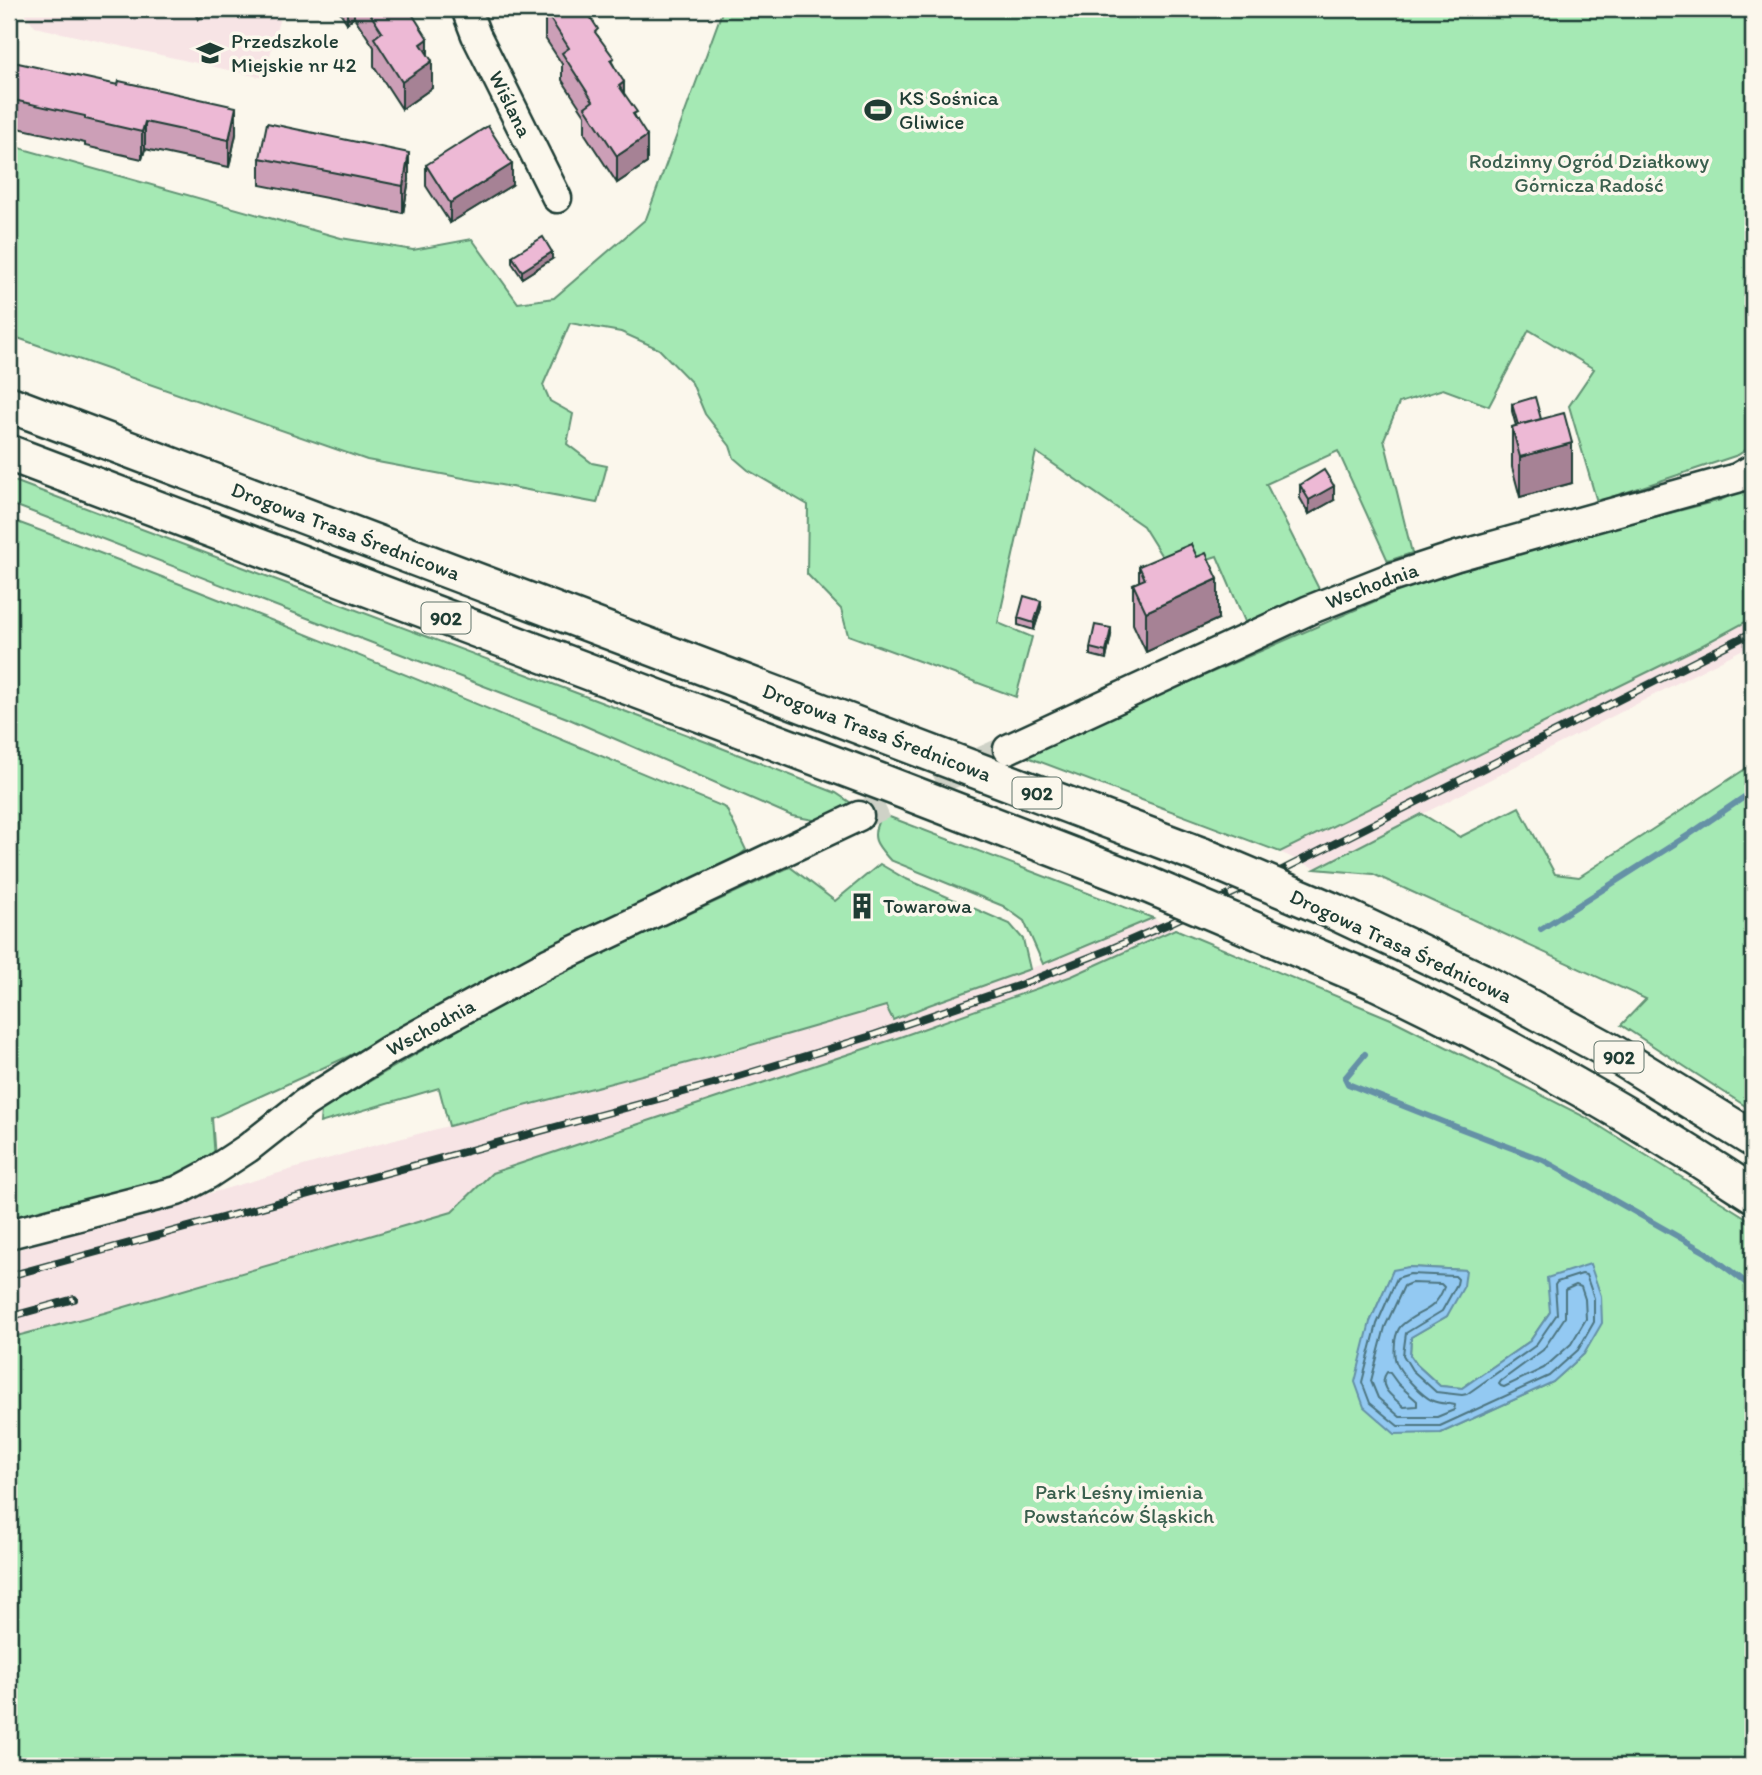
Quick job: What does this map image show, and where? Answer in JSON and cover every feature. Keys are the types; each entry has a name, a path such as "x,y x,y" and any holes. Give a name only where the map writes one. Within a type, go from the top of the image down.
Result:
{"main road":[{"name":"Drogowa Trasa Średnicowa","path":"9,404 1203,856 1333,911 1481,981 1610,1051 1753,1139"},
{"name":"Drogowa Trasa Średnicowa","path":"9,453 1146,884 1376,982 1443,1014 1585,1090 1694,1154 1753,1194"}],"street":[{"name":"Wiślana","path":"466,9 476,35 557,198"},
{"name":"Wschodnia","path":"1008,748 1297,616 1387,579 1457,556 1737,478 1753,469"},
{"name":"Wschodnia","path":"9,1234 177,1191 248,1148 305,1103 389,1049 548,963 859,817"}],"shaded area":[{"name":"Przedszkole Miejskie nr 42","path":"22,9 282,9 264,78 35,27"},
{"path":"1753,618 1753,644 1316,869 1280,852 1701,646"},
{"path":"1153,918 1175,929 1072,976 900,1037 492,1173 452,1212 9,1338 9,1252 361,1149 706,1058 886,1006 893,1020 1056,959"}],"green space":[{"name":"Rodzinny Ogród Działkowy Górnicza Radość","path":"723,9 1753,9 1753,445 1738,455 1597,502 1569,406 1594,369 1529,330 1489,406 1443,389 1399,403 1384,439 1412,553 1388,561 1338,451 1266,484 1320,591 1246,624 1217,556 1171,571 1143,526 1036,452 998,623 1032,637 1016,697 848,635 841,609 807,574 808,505 748,470 734,458 730,446 705,414 692,383 659,349 621,332 570,323 543,385 550,401 573,414 567,444 592,463 607,466 597,503 367,460 9,335 9,145 341,238 413,250 472,239 518,303 554,298 646,219"},
{"path":"9,479 709,743 836,793 857,807 819,821 792,816 567,718 9,503"},
{"path":"1753,484 1753,618 1280,852 1022,755 1410,586 1579,536 1721,500"},
{"path":"9,519 279,623 726,808 746,850 726,866 349,1056 212,1118 215,1159 168,1184 9,1224"},
{"path":"1753,764 1753,1111 1621,1025 1646,999 1373,874 1315,869 1422,814 1460,837 1519,807 1555,874 1579,877"},
{"path":"887,816 1153,918 1043,964 1024,921 1003,906 890,860 878,846 875,837 879,820"},
{"path":"880,864 904,878 1010,924 1023,939 1030,969 893,1020 886,1006 706,1058 449,1126 439,1088 320,1123 321,1110 472,1021 566,971 790,867 835,901"},
{"name":"Park Leśny imienia Powstańców Śląskich","path":"1175,929 1391,1019 1585,1117 1753,1222 1753,1766 9,1766 9,1338 452,1212 492,1173 900,1037 1072,976","holes":["1409,1267 1465,1270 1447,1316 1411,1337 1410,1355 1440,1386 1462,1388 1530,1341 1550,1312 1584,1354 1553,1382 1441,1433 1370,1322 1393,1271"]}],"water":[{"path":"1590,1264 1601,1296 1602,1323 1584,1354 1553,1382 1441,1433 1395,1434 1364,1407 1355,1382 1370,1322 1393,1270 1409,1267 1466,1270 1464,1286 1447,1316 1411,1337 1410,1355 1440,1386 1462,1388 1530,1341 1550,1312 1547,1278"}],"building":[{"path":"367,9 409,9 428,39 421,44 432,61 402,82 374,38 382,32"},
{"path":"585,9 598,29 595,32 614,58 610,60 624,82 619,86 637,112 633,114 647,136 617,156 585,107 593,101 562,53 569,48 545,11"},
{"path":"9,61 118,85 119,81 236,107 229,140 145,122 142,132 9,99"},
{"path":"267,123 409,153 403,186 260,158"},
{"path":"488,126 512,164 450,203 426,165"},
{"path":"543,237 552,252 522,271 512,256"},
{"path":"1535,397 1541,419 1518,425 1512,404"},
{"path":"1564,413 1572,443 1520,457 1512,427"},
{"path":"1324,470 1334,486 1309,500 1300,485"},
{"path":"1191,544 1197,557 1206,553 1218,579 1146,612 1133,584 1145,579 1139,566"},
{"path":"1024,596 1041,601 1034,623 1018,618"},
{"path":"1095,625 1111,628 1106,652 1090,648"}],"waterway":[{"path":"1541,929 1753,791"},
{"path":"1365,1054 1345,1078 1348,1084 1543,1160 1707,1253 1753,1288"}],"tunnel":[{"path":"859,816 1008,749"}],"railway":[{"path":"9,1276 713,1084 868,1037 1020,985 1168,924 1284,869 1753,632"},
{"path":"9,1317 74,1299"}],"place":[{"name":"Przedszkole Miejskie nr 42","path":"210,53"},
{"name":"KS Sośnica Gliwice","path":"878,110"},
{"name":"Towarowa","path":"862,906"}]}
